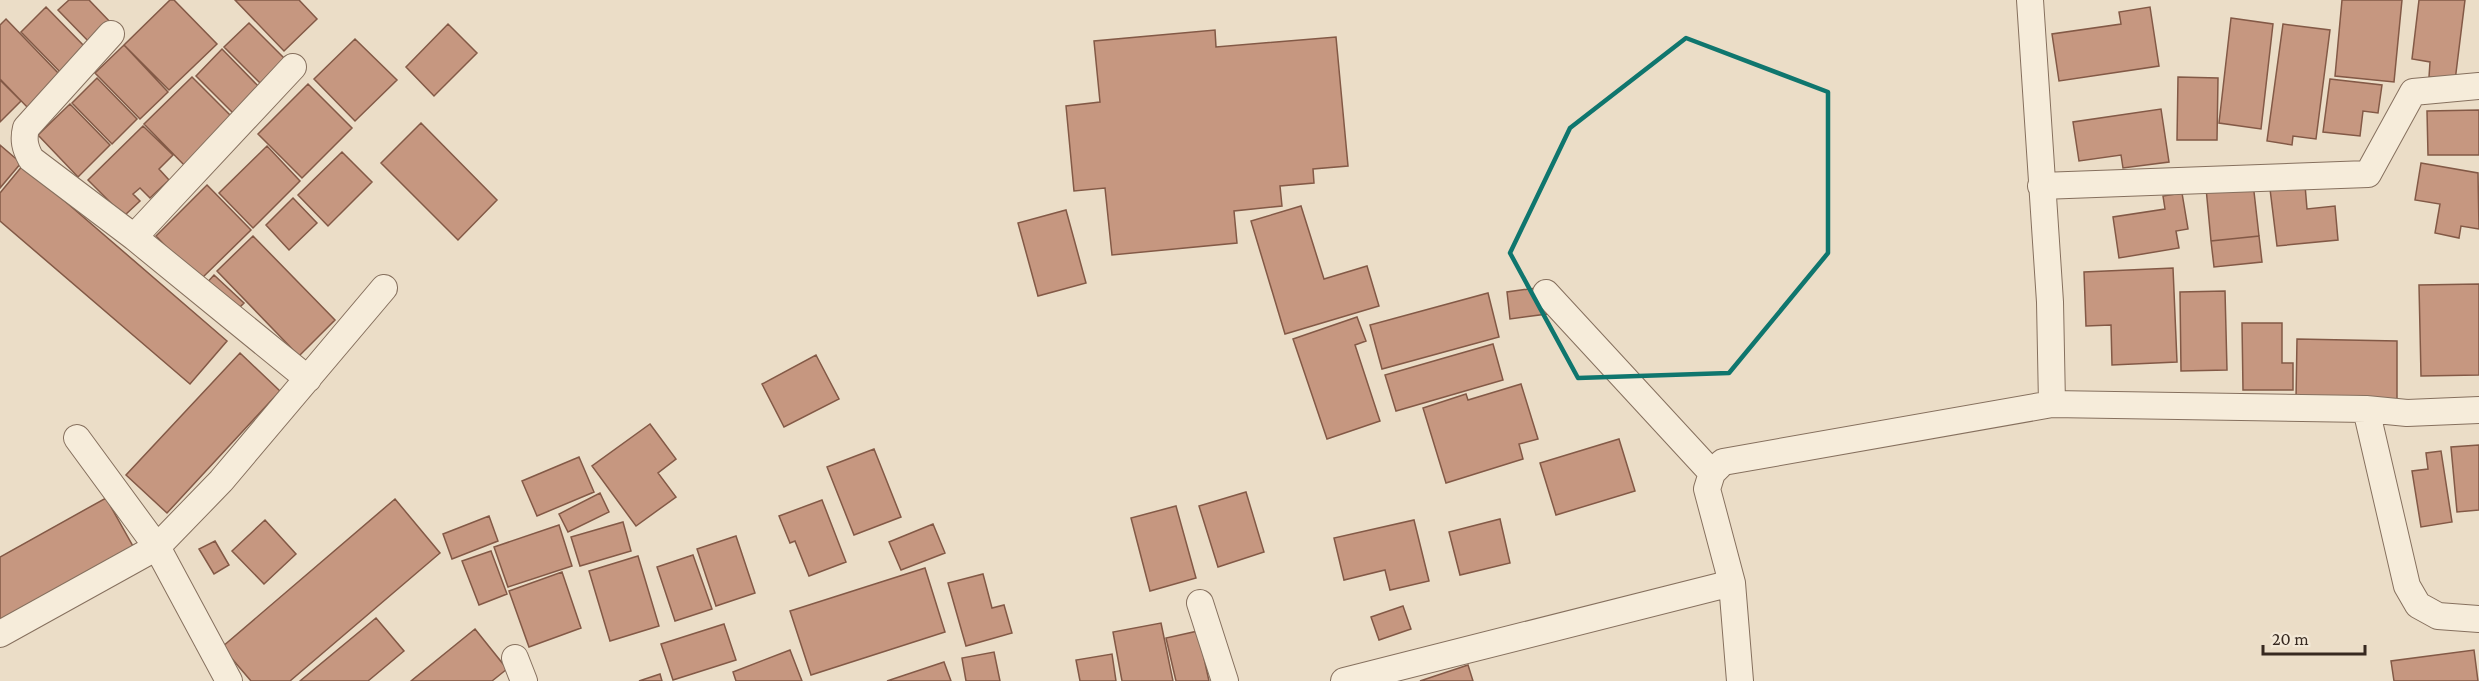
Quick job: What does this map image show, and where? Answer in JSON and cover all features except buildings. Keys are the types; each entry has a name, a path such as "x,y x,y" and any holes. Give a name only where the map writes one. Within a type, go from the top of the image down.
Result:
{"street":[{"path":"2030,0 2050,302 2052,404"},
{"path":"111,33 26,128 25,147 31,159 134,237 308,379"},
{"path":"134,237 293,67"},
{"path":"2042,186 2368,174 2413,92 2479,86"},
{"path":"0,634 157,547 221,481 384,288"},
{"path":"1546,293 1712,473"},
{"path":"1740,681 1732,584 1707,489 1712,473 1723,462 2052,404 2366,409 2408,413 2479,410"},
{"path":"2366,409 2407,586 2418,605 2438,616 2479,619"},
{"path":"77,438 157,547 229,681"},
{"path":"1344,681 1732,584"},
{"path":"1200,603 1225,681"}],"highlighted area":[{"path":"1686,38 1828,92 1828,253 1729,373 1578,378 1510,253 1570,128"}]}
